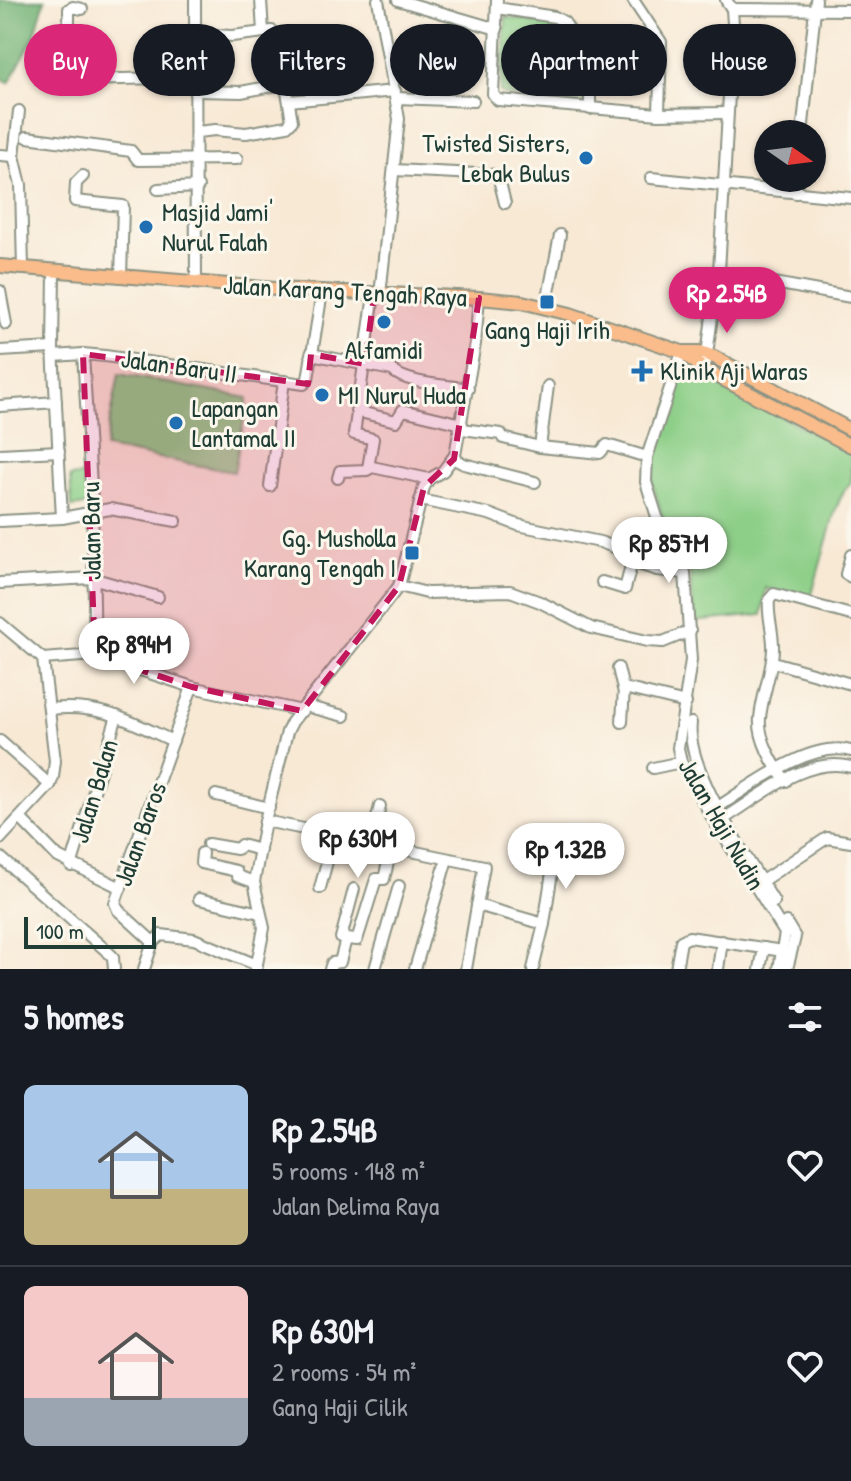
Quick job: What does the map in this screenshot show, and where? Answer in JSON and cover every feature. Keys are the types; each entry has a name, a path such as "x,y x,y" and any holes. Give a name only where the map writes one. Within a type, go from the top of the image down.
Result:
{"main road":[{"name":"Jalan Karang Tengah Raya","path":"0,266 322,292 479,298 546,308 682,352 711,356 851,430"},
{"name":"Jalan Karang Tengah Raya","path":"682,352 708,372 851,446"}],"street":[{"path":"195,0 196,24"},
{"path":"235,36 268,32 261,0"},
{"path":"378,0 390,63"},
{"path":"398,0 436,5 497,29"},
{"path":"633,0 661,42 659,114"},
{"path":"590,109 590,63 564,22 555,17 497,4 493,94 498,100 590,109 659,114 727,113"},
{"path":"708,372 725,185 729,4 851,10"},
{"path":"804,120 816,6"},
{"path":"82,9 69,9 69,29 80,75 85,80 133,79"},
{"path":"197,132 246,133 287,126 292,121 286,86 281,83 235,92"},
{"path":"289,101 390,94"},
{"path":"196,283 197,96"},
{"path":"368,468 373,439 354,434 394,170 399,119 396,96"},
{"path":"418,96 473,101"},
{"path":"19,111 14,156 21,185 23,269"},
{"path":"27,137 131,151 138,160 237,159"},
{"path":"0,155 14,156"},
{"path":"394,170 498,175 505,203"},
{"path":"83,176 76,183 75,201 123,206 121,277"},
{"path":"651,178 851,198"},
{"path":"158,189 198,187"},
{"path":"546,308 560,235"},
{"path":"54,272 53,352 62,518"},
{"path":"718,282 851,297"},
{"path":"0,291 6,324"},
{"path":"270,486 284,381 306,383 322,292"},
{"path":"144,969 153,942 161,935 194,939 256,967 264,928 254,882 287,732 399,586 420,500 429,479 443,471 454,459 468,389 479,298"},
{"name":"Jalan Baru II","path":"0,351 83,354 284,381"},
{"name":"Jalan Haji Nudin","path":"682,352 647,457 646,482 657,517 685,573 691,660 678,748 681,762 785,933 779,969"},
{"name":"Jalan Baru","path":"83,354 92,512 95,655"},
{"path":"311,354 392,370 397,375 429,383 468,389"},
{"path":"540,447 548,386"},
{"path":"0,406 56,402"},
{"path":"356,411 396,421 403,410 540,447 600,453 607,445 647,457"},
{"path":"0,454 59,451"},
{"path":"454,459 535,482"},
{"path":"338,478 340,471 368,468 429,479"},
{"path":"420,500 489,514 518,525 600,542 627,552 632,562 625,589 602,582"},
{"path":"0,521 62,518 126,510 176,521"},
{"path":"851,555 846,574 851,577"},
{"path":"632,562 657,570 685,573"},
{"path":"0,583 92,578 158,597"},
{"path":"399,586 427,593 510,591 540,602 591,628 647,641 663,642 690,631"},
{"path":"786,781 766,746 759,720 773,662 769,600 774,594 851,615"},
{"path":"0,623 43,659 55,761 50,785 0,839"},
{"path":"43,659 95,655 192,687 344,716"},
{"path":"773,662 851,684"},
{"path":"618,668 623,689 622,722"},
{"name":"Jalan Baros","path":"153,942 115,907 192,687"},
{"path":"623,689 686,703"},
{"name":"Jalan Balan","path":"49,709 88,707 117,716 173,741"},
{"name":"Jalan Balan","path":"71,866 117,716"},
{"path":"691,723 689,737 692,754 718,807 795,937 787,969"},
{"path":"0,741 50,785"},
{"path":"718,807 777,770 818,752 851,751"},
{"path":"653,768 681,762"},
{"path":"725,818 786,781 829,764 851,767"},
{"path":"216,795 269,808"},
{"path":"371,842 380,806"},
{"path":"21,819 52,852 71,866 121,888"},
{"path":"265,821 485,867 466,969"},
{"path":"320,888 334,835"},
{"path":"762,881 818,841 836,838 851,842"},
{"path":"354,889 341,938 357,940 376,879 384,879 392,846"},
{"path":"254,882 237,876 236,871 201,863 205,848 260,850"},
{"path":"533,969 544,924 555,853"},
{"path":"0,857 114,963"},
{"path":"415,969 447,859"},
{"path":"375,969 399,886"},
{"path":"199,899 260,913"},
{"path":"477,905 544,924"},
{"path":"676,969 681,941 694,936 783,951"},
{"path":"330,969 332,963 340,962 346,939"},
{"path":"718,969 722,941"},
{"path":"760,969 764,948"}],"highlighted area":[{"path":"374,295 479,298 454,459 424,487 399,586 302,711 192,687 95,655 83,354 308,384 311,354 365,364"}],"green space":[{"path":"0,0 45,0 38,24 24,24 24,55 9,83 0,77"},
{"path":"506,17 550,24 505,24"},
{"path":"507,96 585,96 584,102"},
{"path":"684,362 693,371 851,452 851,482 835,511 810,601 766,588 762,615 694,622 690,572 662,516 652,482 652,458"},
{"name":"Lapangan Lantamal II","path":"119,374 248,398 234,472 105,448"},
{"path":"87,475 89,505 72,507 70,477"}],"place":[{"name":"Twisted Sisters, Lebak Bulus","path":"586,158"},
{"name":"Masjid Jami' Nurul Falah","path":"146,227"},
{"name":"Gang Haji Irih","path":"547,302"},
{"name":"Alfamidi","path":"384,322"},
{"name":"Klinik Aji Waras","path":"642,371"},
{"name":"MI Nurul Huda","path":"322,395"},
{"name":"Lapangan Lantamal II","path":"176,423"},
{"name":"Gg. Musholla Karang Tengah I","path":"412,553"}]}
